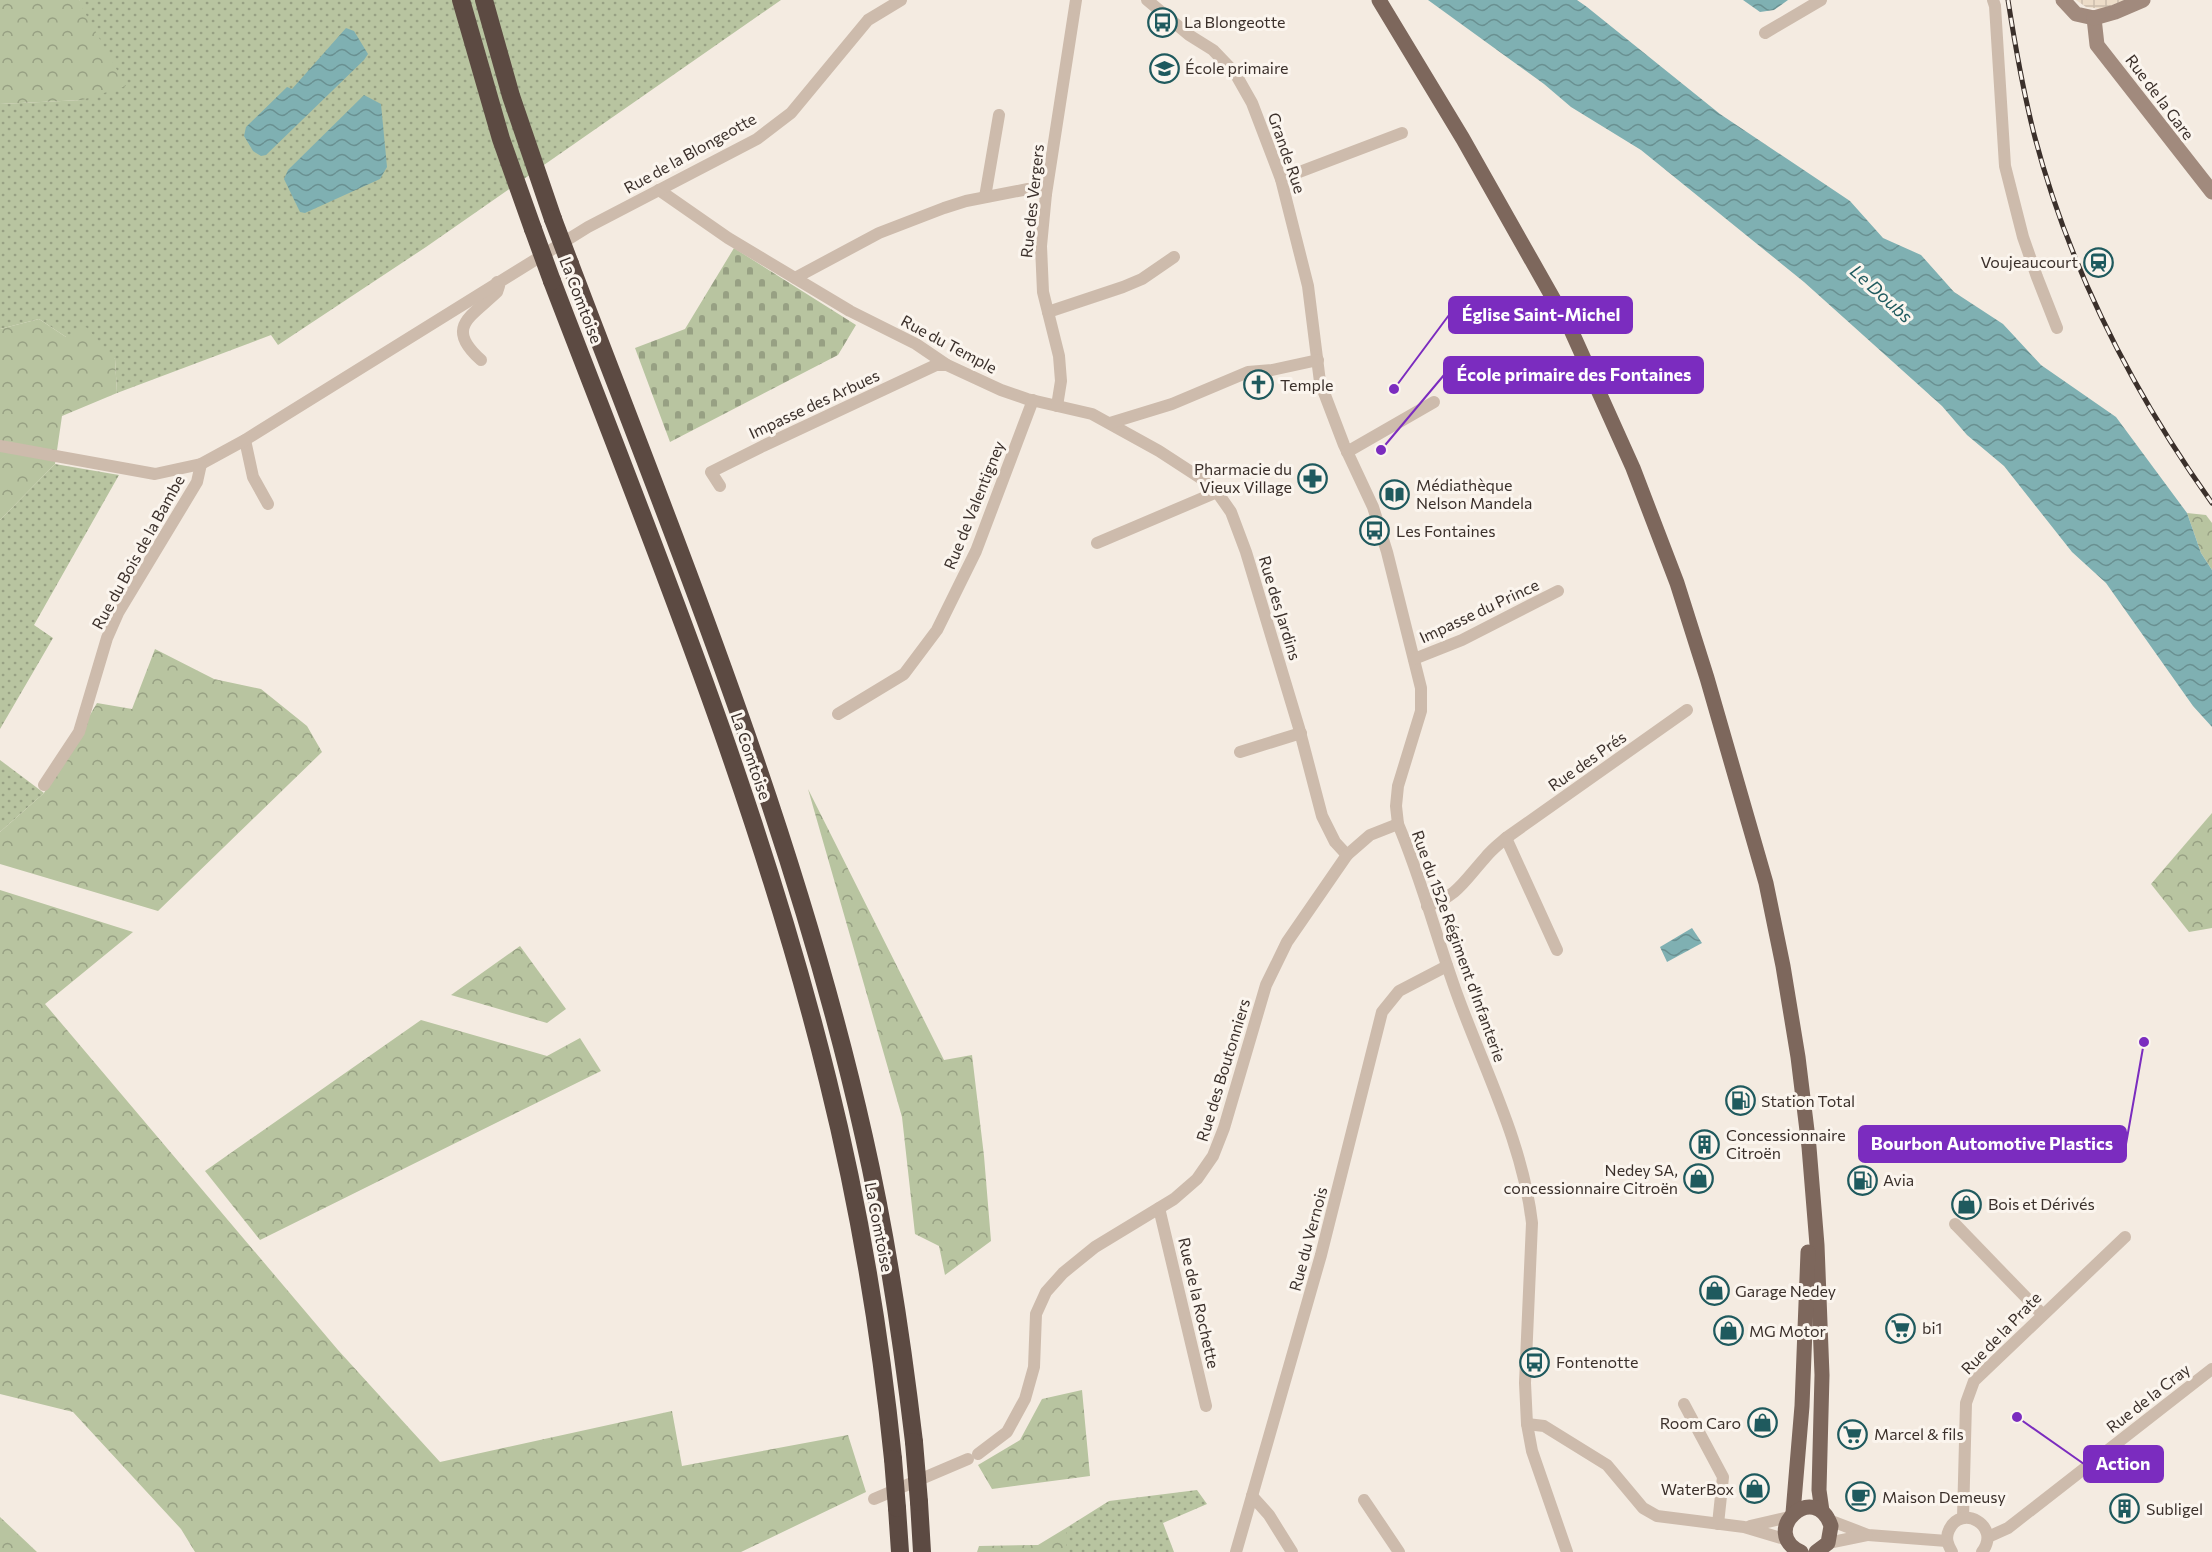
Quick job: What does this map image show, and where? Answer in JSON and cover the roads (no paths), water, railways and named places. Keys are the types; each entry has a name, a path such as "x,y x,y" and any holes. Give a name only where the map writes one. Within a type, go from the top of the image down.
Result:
{"highway":[{"name":"La Comtoise","path":"462,0 501,139 552,281 699,667 734,766 802,983 828,1080 866,1255 879,1339 893,1459 900,1552"},
{"name":"La Comtoise","path":"484,0 511,96 553,219 674,537 755,759 822,975 874,1183 897,1311 914,1442 922,1552"}],"main road":[{"path":"1379,0 1463,140 1571,330 1633,468 1677,583 1766,883 1798,1058 1809,1147 1817,1245 1822,1375 1819,1490 1832,1532 1820,1550"},
{"path":"2063,0 2076,14 2094,18 2143,0"},
{"name":"Rue de la Gare","path":"2094,18 2097,45 2212,192"},
{"path":"1750,828 1793,1067 1806,1198 1807,1285 1801,1416 1791,1515 1785,1529 1793,1548"},
{"path":"1791,1515 1804,1507 1826,1515"}],"street":[{"name":"Rue de la Blongeotte","path":"0,446 155,474 201,464 244,440 588,226 757,139 791,113 868,20 901,0"},
{"name":"Rue des Vergers","path":"1057,405 1061,381 1059,356 1043,292 1041,246 1046,194 1076,0"},
{"name":"Grande Rue","path":"1147,0 1189,35 1213,50 1235,72 1252,103 1281,179 1308,286 1318,360"},
{"path":"1765,33 1821,0"},
{"path":"1993,0 2005,166 2026,247 2057,328"},
{"path":"985,197 999,115"},
{"path":"1281,179 1402,133"},
{"path":"795,278 879,233 920,216 966,201 1028,189 1046,194"},
{"name":"Rue du Temple","path":"659,190 728,238 850,311 916,344 947,365 1001,390 1092,414 1110,423"},
{"path":"1048,312 1142,279 1174,256"},
{"name":"Rue de la Blongeotte","path":"481,360 468,349 461,334 464,323 497,292 499,286 497,282"},
{"path":"1110,423 1172,404 1248,372 1272,370 1318,360"},
{"name":"Rue du 152e Régiment d'Infanterie","path":"1318,360 1320,382 1347,452 1372,507 1387,552 1423,699 1417,729 1398,786 1396,806 1398,824 1518,1156 1529,1200 1532,1223 1525,1383 1527,1424 1532,1451 1567,1552"},
{"name":"Impasse des Arbues","path":"720,486 711,472 936,365 947,365"},
{"name":"Rue de Valentigney","path":"838,714 904,674 937,630 976,551 1033,400"},
{"path":"1347,452 1434,402"},
{"name":"Rue des Jardins","path":"1110,423 1202,479 1217,492 1231,512 1246,552 1300,733 1322,816 1335,842 1347,855"},
{"path":"244,440 254,477 268,504"},
{"name":"Rue du Bois de la Bambe","path":"44,785 79,732 107,638 118,613 197,482 201,464"},
{"path":"1096,543 1217,492"},
{"name":"Impasse du Prince","path":"1414,659 1462,640 1558,591"},
{"name":"Rue des Prés","path":"1427,906 1448,898 1467,880 1486,856 1506,838 1687,710"},
{"path":"1239,752 1300,733"},
{"name":"Rue des Boutonniers","path":"874,1499 973,1456 1007,1432 1025,1399 1034,1367 1036,1314 1046,1293 1063,1273 1095,1247 1174,1199 1197,1179 1213,1156 1224,1128 1266,985 1287,942 1347,855 1370,835 1398,824"},
{"path":"1506,838 1557,950"},
{"name":"Rue du Vernois","path":"1236,1552 1322,1255 1382,1012 1399,991 1448,966"},
{"name":"Rue de la Rochette","path":"1160,1208 1206,1406"},
{"path":"1955,1224 2042,1314"},
{"name":"Rue de la Prate","path":"1963,1518 1966,1403 1974,1381 2125,1237"},
{"name":"Rue de la Cray","path":"1988,1537 2008,1528 2212,1369"},
{"path":"1684,1404 1723,1477 1719,1524"},
{"path":"1527,1424 1544,1426 1602,1462 1643,1508 1657,1516 1744,1527 1793,1548"},
{"path":"1252,1496 1269,1515 1292,1552"},
{"path":"1364,1500 1399,1552"},
{"path":"1744,1527 1791,1515"},
{"path":"1826,1515 1868,1535 1950,1547 1947,1535 1953,1524 1963,1518 1970,1518 1982,1524 1988,1537 1982,1552"},
{"path":"1820,1550 1868,1535"}],"water":[{"name":"Le Doubs","path":"1428,0 1577,0 1720,114 1850,201 1883,238 1921,255 1954,292 2003,324 2041,365 2116,417 2187,513 2201,553 2212,570 2212,727 2193,706 2106,583 2072,552 2004,466 1967,435 1942,406 1804,282 1641,150 1571,107 1544,84"},
{"path":"1743,0 1788,0 1774,10 1760,12"},
{"path":"346,28 354,31 368,54 364,60 266,155 261,156 253,151 244,136 246,127 287,87 292,89"},
{"path":"364,95 381,104 387,167 380,179 305,213 300,212 284,179 288,170"},
{"path":"1692,928 1702,943 1667,962 1660,947"}],"railway":[{"path":"2008,0 2034,134 2065,232 2106,327 2130,372 2155,417 2212,503"}],"place":[{"name":"La Blongeotte","path":"1163,22"},
{"name":"École primaire","path":"1164,68"},
{"name":"Voujeaucourt","path":"2099,262"},
{"name":"Temple","path":"1259,385"},
{"name":"Église Saint-Michel","path":"1394,389"},
{"name":"École primaire des Fontaines","path":"1381,450"},
{"name":"Pharmacie du Vieux Village","path":"1313,478"},
{"name":"Médiathèque Nelson Mandela","path":"1395,494"},
{"name":"Les Fontaines","path":"1375,531"},
{"name":"Bourbon Automotive Plastics","path":"2144,1042"},
{"name":"Station Total","path":"1740,1101"},
{"name":"Concessionnaire Citroën","path":"1705,1144"},
{"name":"Nedey SA, concessionnaire Citroën","path":"1699,1179"},
{"name":"Avia","path":"1862,1180"},
{"name":"Bois et Dérivés","path":"1967,1204"},
{"name":"Garage Nedey","path":"1714,1291"},
{"name":"bi1","path":"1901,1328"},
{"name":"MG Motor","path":"1728,1331"},
{"name":"Fontenotte","path":"1535,1362"},
{"name":"Action","path":"2017,1417"},
{"name":"Room Caro","path":"1762,1423"},
{"name":"Marcel & fils","path":"1853,1434"},
{"name":"WaterBox","path":"1755,1489"},
{"name":"Maison Demeusy","path":"1861,1497"},
{"name":"Subligel","path":"2125,1509"}]}
